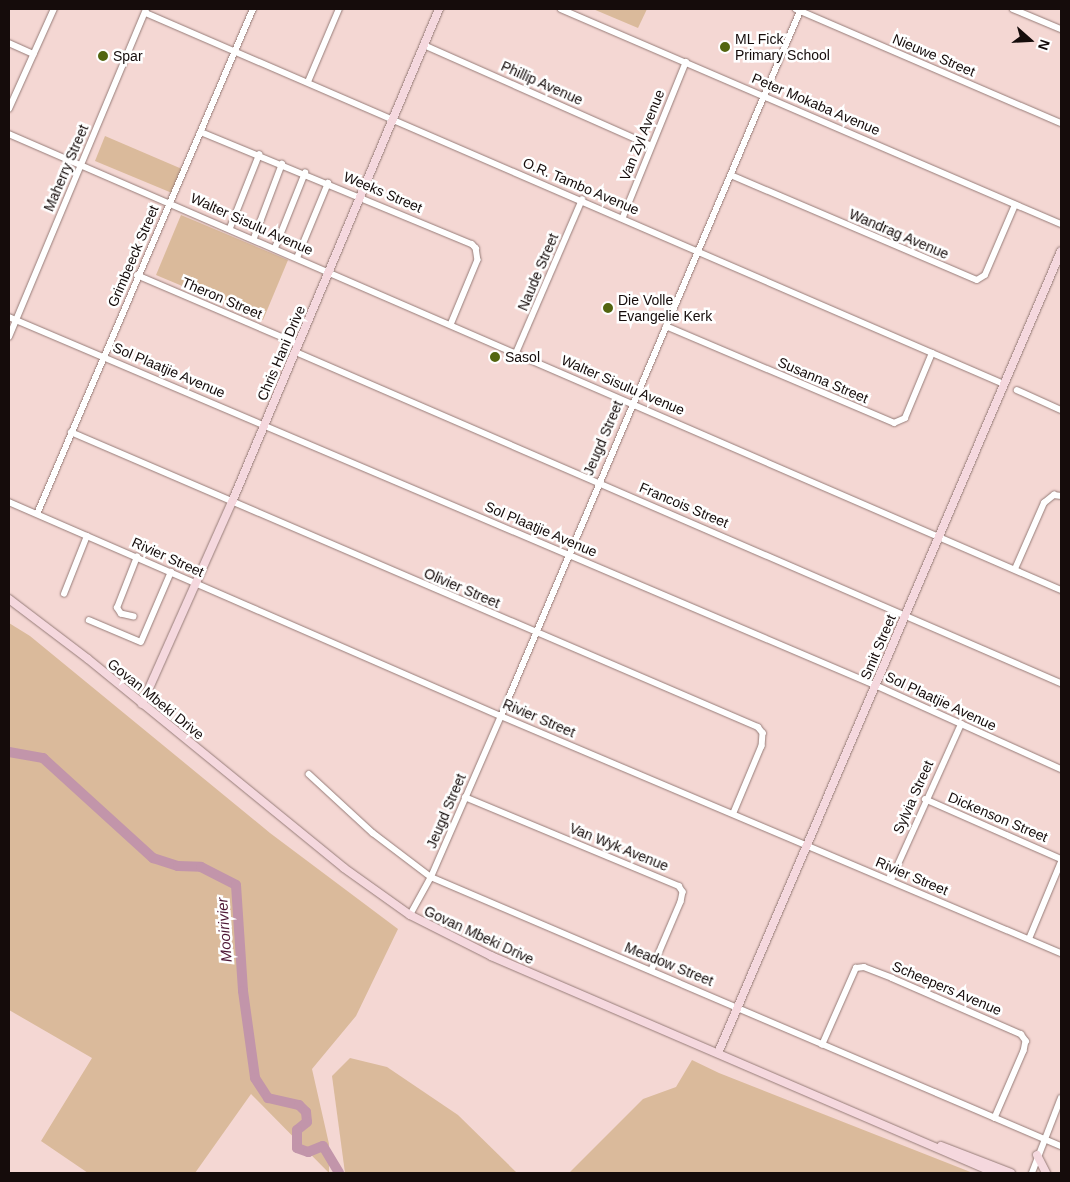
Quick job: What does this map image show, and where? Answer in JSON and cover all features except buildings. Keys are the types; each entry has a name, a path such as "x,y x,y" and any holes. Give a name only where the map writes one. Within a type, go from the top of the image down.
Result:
{"street":[{"path":"9,110 54,9"},
{"name":"Grimbeeck Street","path":"37,514 105,356 137,274 201,132 253,9"},
{"path":"308,82 339,9"},
{"name":"Chris Hani Drive","path":"142,704 232,502 439,9"},
{"name":"Peter Mokaba Avenue","path":"561,9 765,95 1061,224"},
{"name":"Jeugd Street","path":"410,916 431,878 501,716 598,482 765,95 799,9"},
{"name":"Nieuwe Street","path":"799,9 1061,123"},
{"path":"1013,9 1061,29"},
{"name":"O.R. Tambo Avenue","path":"146,11 1004,384"},
{"name":"Maherry Street","path":"9,337 80,164 146,11"},
{"path":"9,43 34,54"},
{"name":"Phillip Avenue","path":"424,45 650,145"},
{"name":"Van Zyl Avenue","path":"623,217 650,145 686,62"},
{"name":"Weeks Street","path":"201,132 360,196 476,248 478,260 451,325"},
{"name":"Walter Sisulu Avenue","path":"9,134 254,238 1061,590"},
{"path":"230,228 259,155"},
{"path":"254,238 282,164"},
{"path":"275,248 305,174"},
{"name":"Wandrag Avenue","path":"731,175 977,280 985,276 1015,205"},
{"path":"298,258 328,183"},
{"name":"Naude Street","path":"516,353 582,200"},
{"name":"Smit Street","path":"718,1053 1061,252"},
{"name":"Theron Street","path":"137,274 297,348"},
{"name":"Sol Plaatjie Avenue","path":"9,317 105,356 875,685 1061,769"},
{"name":"Susanna Street","path":"666,326 894,423 905,418 932,353"},
{"name":"Francois Street","path":"297,348 598,482 1061,683"},
{"path":"1017,390 1061,410"},
{"name":"Olivier Street","path":"71,432 762,730 762,746 734,813"},
{"path":"1015,569 1044,503 1054,495 1061,496"},
{"name":"Rivier Street","path":"9,502 501,716 808,844 1061,953"},
{"path":"64,594 87,536"},
{"path":"134,617 121,614 117,608 137,557"},
{"path":"89,620 141,642 171,572"},
{"name":"Govan Mbeki Drive","path":"9,599 344,868 410,916 491,956 995,1173"},
{"name":"Sylvia Street","path":"891,880 924,799 961,724"},
{"name":"Meadow Street","path":"309,774 374,833 431,878 738,1006 822,1045 1061,1146"},
{"name":"Van Wyk Avenue","path":"465,797 679,886 683,892 681,902 652,970"},
{"name":"Dickenson Street","path":"924,799 1061,858"},
{"path":"1029,939 1061,862"},
{"name":"Scheepers Avenue","path":"822,1045 856,968 864,967 900,982 1022,1034 1026,1042 1024,1051 995,1118"},
{"path":"1032,1173 1043,1139 1061,1098"},
{"name":"Govan Mbeki Drive","path":"897,1130 1011,1173"},
{"path":"1037,1155 1046,1173"}],"shaded area":[{"path":"593,9 647,9 638,28"},
{"path":"105,136 182,169 172,193 95,161"},
{"path":"181,215 288,260 263,320 156,275"},
{"path":"9,623 30,636 270,833 398,929 356,1016 312,1069 329,1144 329,1173 251,1094 195,1173 88,1173 41,1141 92,1058 9,1010"},
{"path":"350,1058 387,1067 458,1115 517,1173 345,1173 332,1076"},
{"path":"692,1060 719,1073 973,1173 569,1173 643,1099 676,1087"}],"waterway":[{"name":"Mooirivier","path":"9,752 43,758 153,858 178,866 201,867 236,885 243,991 255,1078 268,1098 299,1105 306,1112 307,1122 297,1130 297,1148 308,1152 323,1146 339,1173"}],"place":[{"name":"ML Fick Primary School","path":"725,47"},
{"name":"Spar","path":"103,56"},
{"name":"Die Volle Evangelie Kerk","path":"608,308"},
{"name":"Sasol","path":"495,357"}]}
